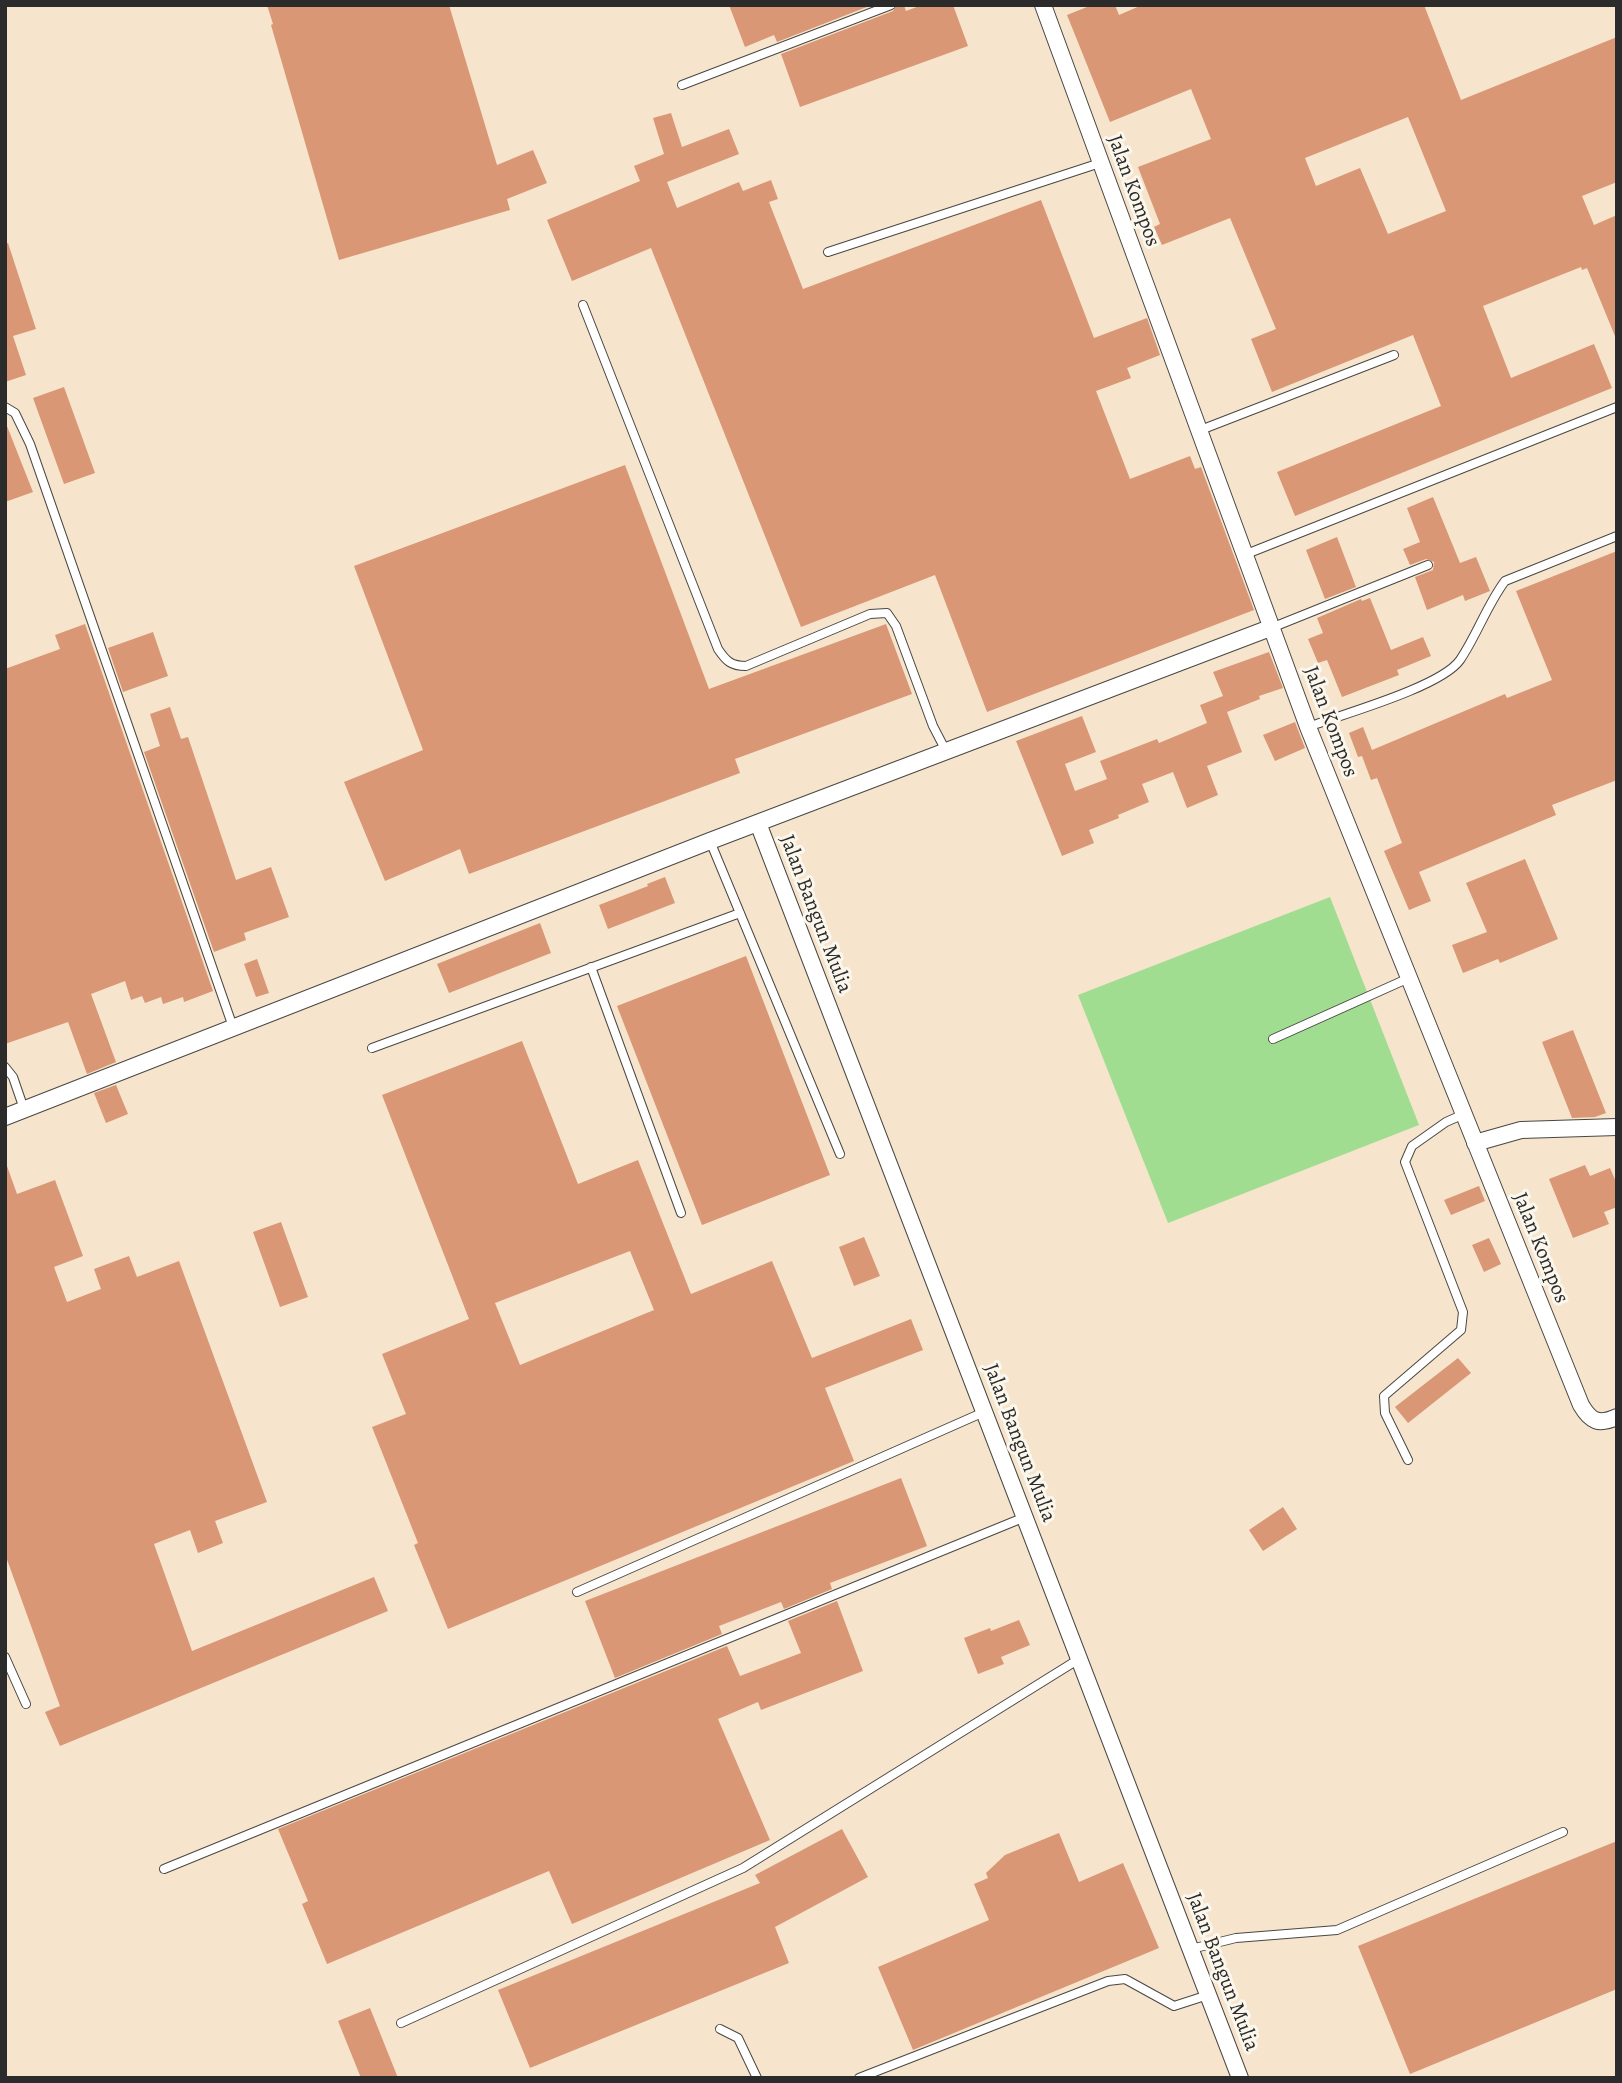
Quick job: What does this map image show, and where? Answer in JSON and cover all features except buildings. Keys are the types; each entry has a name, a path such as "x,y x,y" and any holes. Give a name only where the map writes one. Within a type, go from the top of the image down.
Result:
{"street":[{"name":"Jalan Kompos","path":"1043,5 1308,727 1581,1405 1592,1420 1599,1422 1617,1417"},
{"path":"5,1117 710,841 1270,628"},
{"name":"Jalan Bangun Mulia","path":"758,823 1240,2078"},
{"path":"1475,1143 1521,1130 1617,1127"}],"lane":[{"path":"682,85 891,5"},
{"path":"828,252 1100,163"},
{"path":"583,305 718,649 725,660 735,666 746,666 870,614 887,613 896,626 933,726 946,752"},
{"path":"1198,431 1395,355"},
{"path":"5,407 15,413 30,444 233,1027"},
{"path":"1244,555 1617,407"},
{"path":"1308,727 1439,678 1459,662 1495,594 1506,581 1617,536"},
{"path":"1270,628 1428,565"},
{"path":"710,841 840,1154"},
{"path":"372,1048 740,913"},
{"path":"592,967 681,1213"},
{"path":"1273,1039 1409,978"},
{"path":"5,1067 13,1077 24,1109"},
{"path":"1408,1460 1385,1413 1384,1396 1461,1330 1463,1312 1405,1162 1412,1146 1446,1122 1464,1114"},
{"path":"576,1592 984,1412"},
{"path":"164,1869 1025,1517"},
{"path":"5,1657 26,1704"},
{"path":"401,2023 743,1868 1079,1659"},
{"path":"1191,1949 1236,1938 1337,1930 1563,1832"},
{"path":"859,2078 1108,1981 1125,1979 1174,2006 1208,1995"},
{"path":"720,2029 738,2038 757,2078"}],"green space":[{"path":"1330,897 1419,1125 1168,1223 1078,995"}]}
